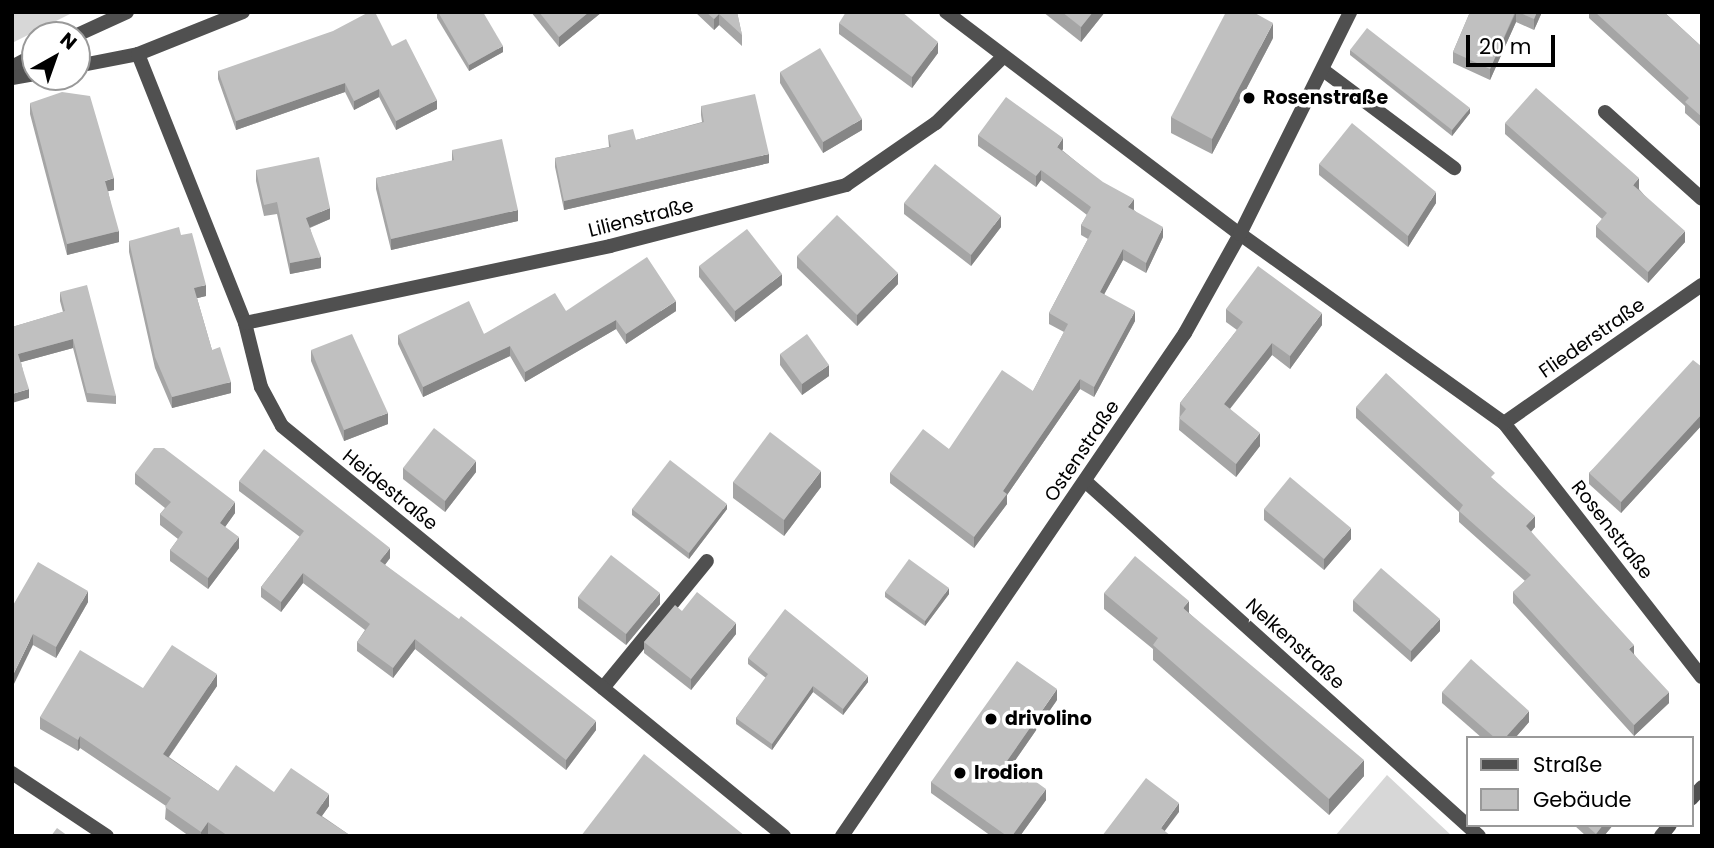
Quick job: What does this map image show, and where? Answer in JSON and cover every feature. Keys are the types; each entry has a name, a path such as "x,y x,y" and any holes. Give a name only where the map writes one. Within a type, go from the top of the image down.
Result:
{"street":[{"path":"91,29 127,12"},
{"path":"91,63 138,54 243,12"},
{"name":"Rosenstraße","path":"946,12 1240,234 1504,423 1702,677"},
{"name":"Ostenstraße","path":"842,836 1185,333 1240,234 1350,12"},
{"name":"Heidestraße","path":"138,54 245,323 261,387 282,426 784,836"},
{"name":"Lilienstraße","path":"245,323 610,246 846,186 936,123 1003,57"},
{"path":"1323,70 1454,168"},
{"path":"1605,112 1702,200"},
{"name":"Fliederstraße","path":"1504,423 1702,285"},
{"name":"Nelkenstraße","path":"1085,481 1466,824"},
{"path":"603,688 707,561"},
{"path":"12,773 107,836"}],"shaded area":[{"path":"12,12 74,12 56,21 21,21 21,38 12,43"},
{"path":"1387,775 1452,836 1335,836"}],"building":[{"path":"369,12 375,12 392,46 406,39 437,100 396,121 379,89 354,101 345,83 236,121 218,71 333,31"},
{"path":"438,12 483,12 503,46 469,65"},
{"path":"539,12 589,12 559,37"},
{"path":"706,12 737,12 742,35 719,14 714,19"},
{"path":"846,12 902,12 938,42 912,77 839,23"},
{"path":"1062,12 1093,12 1081,27"},
{"path":"1226,12 1253,12 1273,23 1212,139 1171,117"},
{"path":"1470,12 1515,12 1490,69 1453,52"},
{"path":"1518,12 1537,12 1534,19"},
{"path":"1595,12 1664,12 1702,47 1702,117 1685,102 1689,98"},
{"path":"1367,28 1470,108 1452,130 1350,50"},
{"path":"820,48 862,119 823,142 780,72"},
{"path":"1536,88 1639,178 1633,185 1685,231 1648,272 1596,226 1607,213 1505,123"},
{"path":"62,92 90,96 114,178 105,181 119,231 67,244 30,103"},
{"path":"755,94 769,154 564,201 555,158 611,147 608,135 633,129 636,140 704,122 701,106"},
{"path":"1006,97 1063,138 1057,147 1103,182 1134,199 1128,207 1163,227 1146,263 1123,249 1100,292 1135,311 1094,387 1080,379 1003,491 1007,494 974,537 890,473 923,429 949,449 1002,370 1033,391 1068,324 1049,313 1092,231 1081,225 1091,207 1041,170 1036,176 978,135"},
{"path":"1352,123 1436,192 1408,236 1319,164"},
{"path":"502,139 518,210 391,239 376,178 454,160 452,150"},
{"path":"319,157 330,208 306,218 321,257 290,263 277,202 264,205 256,170"},
{"path":"935,164 1001,216 971,255 904,203"},
{"path":"837,215 898,273 857,315 797,256"},
{"path":"179,227 181,235 192,233 206,285 194,288 212,350 220,347 231,382 172,397 155,357 129,241"},
{"path":"747,229 782,274 735,311 699,266"},
{"path":"647,257 676,301 626,334 616,320 525,372 510,346 423,387 398,335 469,301 484,334 555,293 566,311"},
{"path":"1258,266 1322,313 1290,356 1272,343 1224,404 1260,433 1236,464 1179,418 1186,409 1180,403 1243,322 1226,309"},
{"path":"87,285 116,396 87,393 73,339 18,354 29,389 12,394 12,327 65,311 60,292"},
{"path":"352,334 388,413 344,430 311,350"},
{"path":"807,334 829,365 802,384 780,354"},
{"path":"1693,360 1702,367 1702,414 1621,502 1589,473"},
{"path":"1386,373 1495,473 1491,477 1535,516 1526,526 1634,645 1629,649 1669,692 1634,725 1513,592 1531,575 1459,511 1463,505 1356,407"},
{"path":"434,428 476,461 445,501 403,468"},
{"path":"770,432 821,471 784,520 733,482"},
{"path":"154,448 164,448 235,502 220,523 239,537 208,578 170,550 183,532 160,514 171,502 135,473"},
{"path":"264,449 390,548 380,561 459,619 461,616 596,721 566,760 415,639 393,668 357,642 370,624 303,573 281,602 261,587 304,531 239,481"},
{"path":"670,460 727,504 689,553 632,509"},
{"path":"1290,477 1351,528 1324,559 1264,509"},
{"path":"611,555 660,593 626,634 578,597"},
{"path":"1135,556 1189,601 1183,608 1364,760 1329,799 1153,645 1158,638 1104,593"},
{"path":"909,559 949,588 925,621 885,592"},
{"path":"38,562 88,591 56,647 33,634 12,677 12,607"},
{"path":"1381,568 1440,619 1411,651 1353,600"},
{"path":"697,592 736,623 691,679 644,642 675,605 682,611"},
{"path":"785,609 868,676 843,709 813,686 772,744 736,718 768,674 748,658"},
{"path":"172,645 217,674 163,754 218,791 236,765 274,792 291,768 329,794 316,813 351,836 228,836 208,822 201,832 165,807 171,798 80,736 78,740 40,717 80,650 143,688"},
{"path":"1471,659 1529,711 1507,736 1493,736 1442,692"},
{"path":"1017,661 1057,689 1007,761 1046,789 1012,836 1007,836 931,782"},
{"path":"644,754 745,836 581,836"},
{"path":"1146,778 1179,803 1161,828 1171,836 1102,836"},
{"path":"1588,827 1601,827 1596,834"},
{"path":"57,828 68,836 51,836"}],"place":[{"name":"Rosenstraße","path":"1249,98"},
{"name":"drivolino","path":"991,719"},
{"name":"Irodion","path":"960,773"}]}
